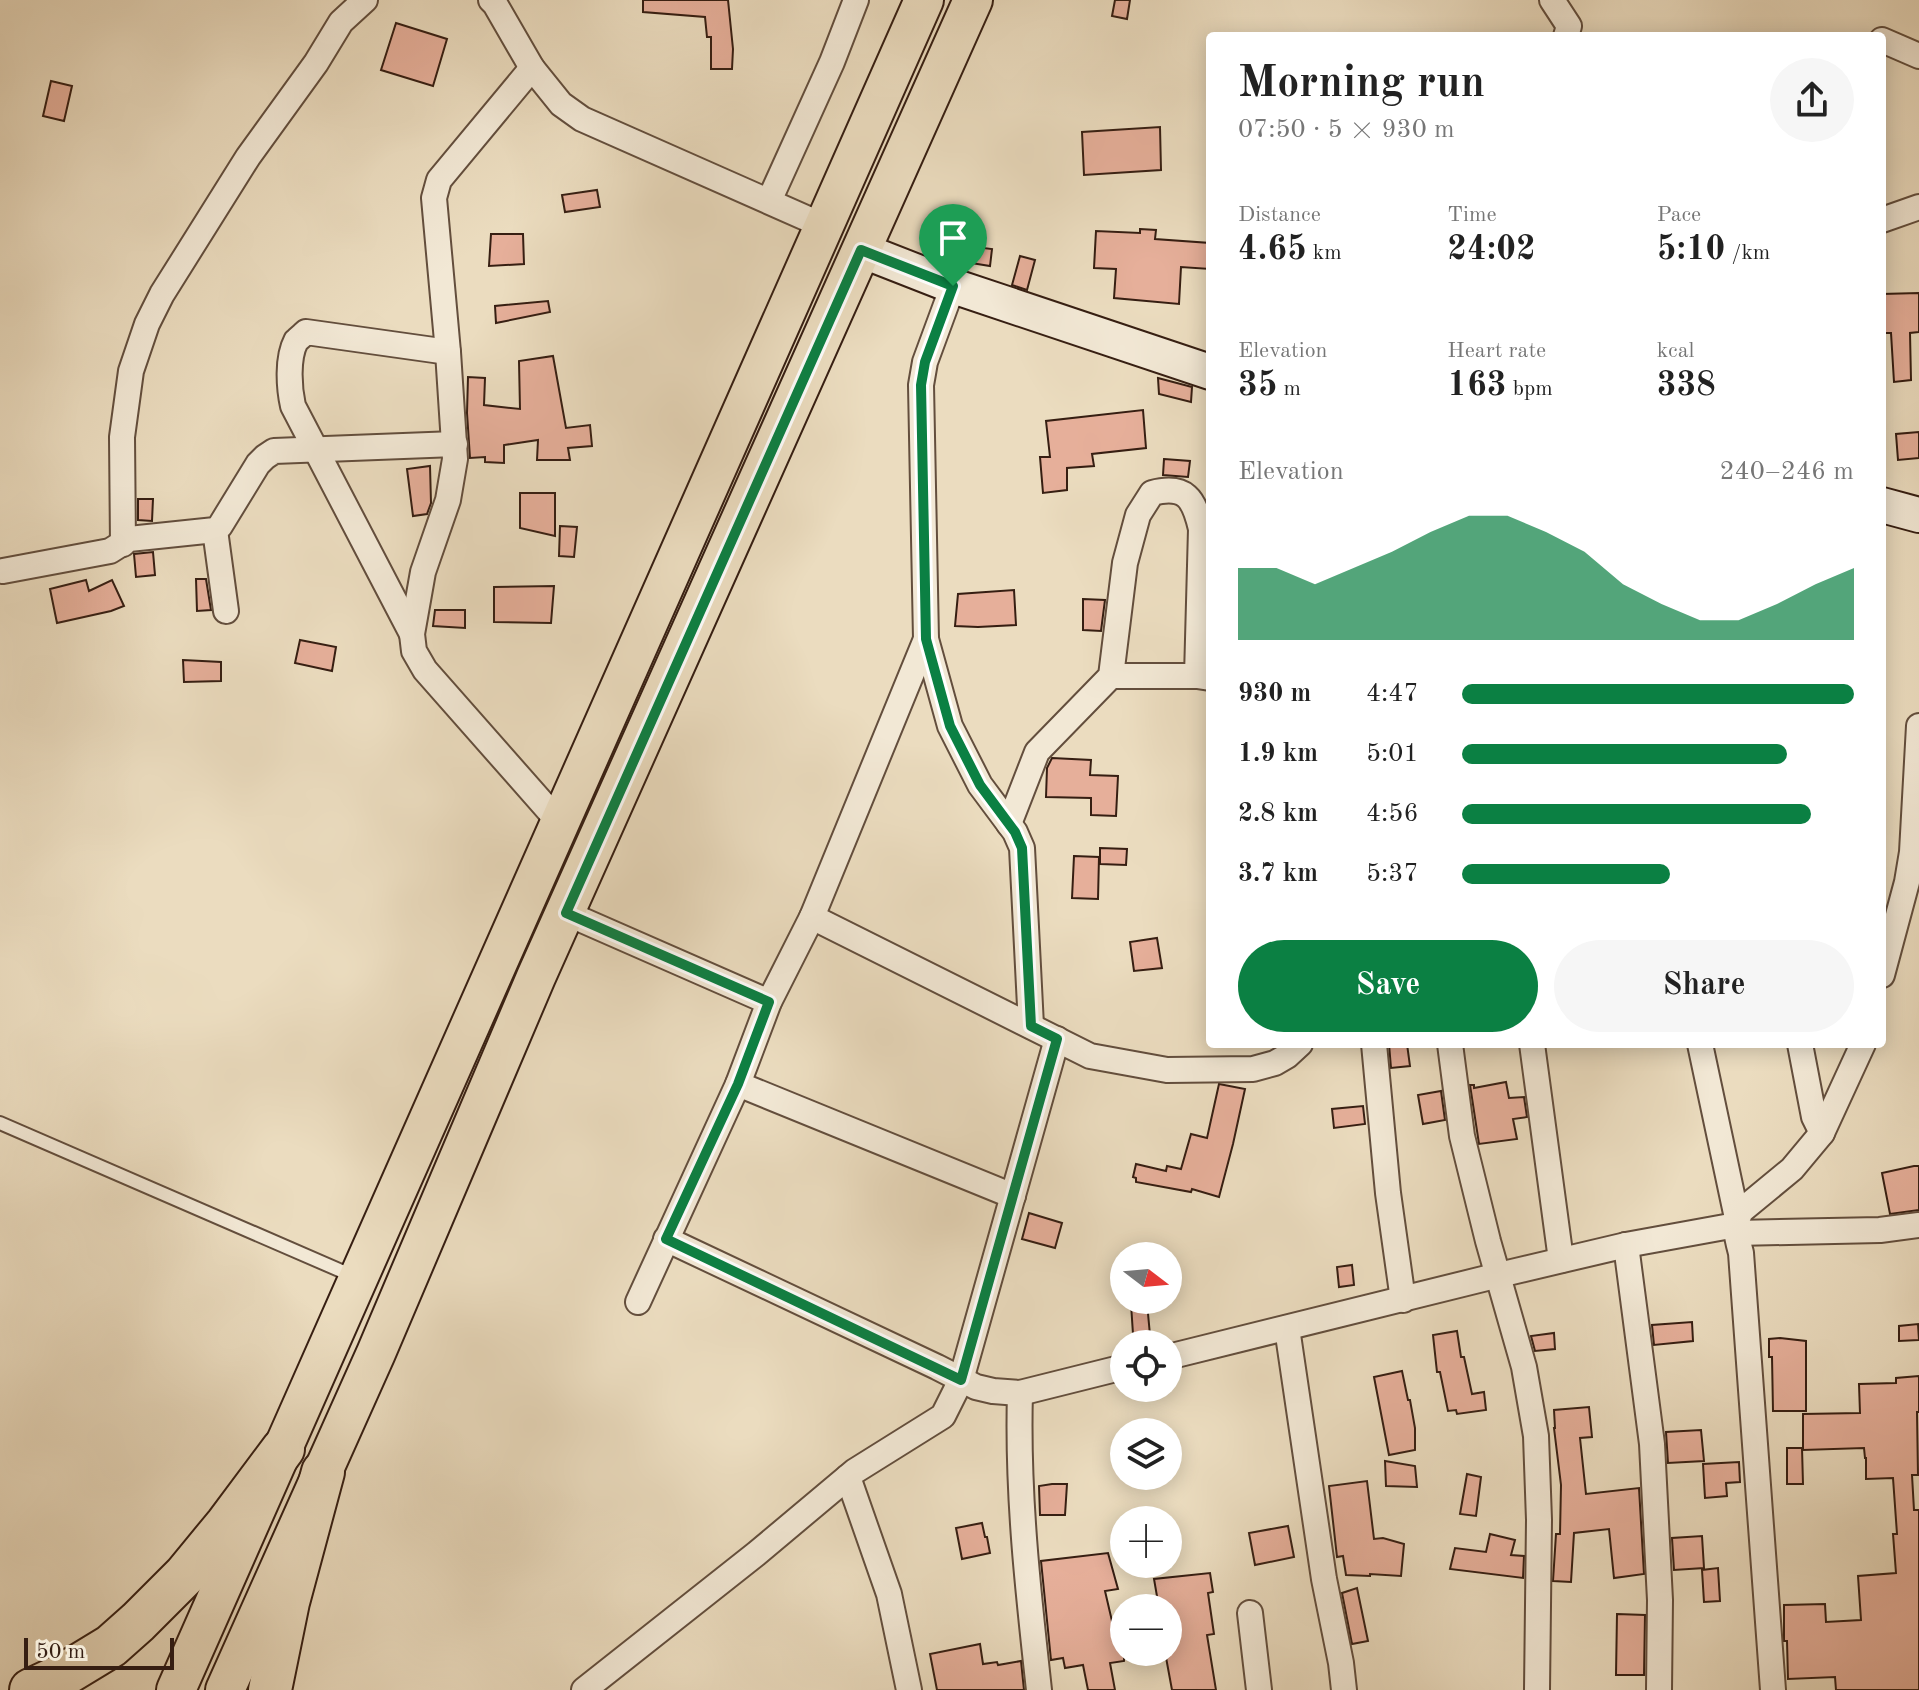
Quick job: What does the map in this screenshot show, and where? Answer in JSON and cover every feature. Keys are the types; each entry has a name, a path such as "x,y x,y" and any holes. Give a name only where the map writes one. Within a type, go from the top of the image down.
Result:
{"highway":[{"path":"31,1690 111,1646 138,1622 185,1575 283,1449"},
{"path":"270,1690 288,1602 323,1472"}],"main road":[{"path":"176,1690 924,0"},
{"path":"225,1690 376,1353 536,977 973,0"}],"street":[{"path":"123,544 122,437 131,371 147,324 162,294 248,157 316,63 341,22 365,0"},
{"path":"491,0 532,68 561,104 582,119 824,226"},
{"path":"769,201 832,62 856,0"},
{"path":"1552,0 1569,26 1567,32"},
{"path":"1886,42 1919,56"},
{"path":"532,68 439,180 434,198 455,459 453,481 423,572 412,634 414,651 425,670 559,822"},
{"path":"1886,219 1919,207"},
{"path":"861,250 953,286 1206,371"},
{"path":"953,286 925,362 921,385 926,639 950,726 980,785 1015,832 1022,848 1031,1026"},
{"path":"412,634 293,406 289,388 291,362 297,340 306,332 448,352"},
{"path":"3,571 110,551 129,539 215,530 265,457 274,451 455,444"},
{"path":"1009,824 1037,752 1111,676 1125,563 1138,515 1152,493 1165,489 1185,494 1196,506 1201,529 1204,677 1111,676"},
{"path":"1886,506 1919,515"},
{"path":"215,530 226,611"},
{"path":"638,1302 738,1084 769,1002 812,917 926,639"},
{"path":"1886,961 1912,852 1919,726"},
{"path":"566,913 769,1002"},
{"path":"812,917 1090,1056 1167,1070 1253,1069 1275,1063 1296,1048"},
{"path":"584,1690 848,1477 943,1416 961,1380 1057,1039"},
{"path":"1374,1048 1388,1193 1403,1300"},
{"path":"1451,1048 1462,1136 1524,1367 1536,1436 1539,1520 1537,1690"},
{"path":"1533,1048 1561,1260"},
{"path":"1701,1048 1741,1253 1773,1690"},
{"path":"1801,1048 1814,1117 1822,1133"},
{"path":"1736,1226 1741,1211 1792,1169 1822,1133 1861,1048"},
{"path":"738,1084 1013,1196"},
{"path":"1182,1354 1626,1245 1736,1226 1880,1230 1919,1225"},
{"path":"666,1239 976,1387 1020,1393 1110,1370"},
{"path":"1626,1245 1652,1444 1660,1600 1659,1690"},
{"path":"1287,1328 1324,1579 1344,1690"},
{"path":"1020,1393 1018,1446 1026,1567 1039,1690"},
{"path":"848,1477 889,1594 909,1690"},
{"path":"1250,1613 1259,1690"}],"lane":[{"path":"0,1123 359,1279"}],"building":[{"path":"643,0 728,0 732,69 711,69 711,37 707,37 705,17 643,12"},
{"path":"1115,0 1130,0 1127,19 1112,16"},
{"path":"396,23 447,39 433,86 381,70"},
{"path":"51,81 72,86 64,121 43,116"},
{"path":"1160,127 1161,170 1084,175 1082,132"},
{"path":"597,190 600,207 565,212 562,195"},
{"path":"1140,229 1156,230 1155,239 1206,243 1206,269 1181,267 1179,304 1114,298 1116,269 1094,268 1096,231 1140,233"},
{"path":"491,234 523,234 524,264 489,266"},
{"path":"967,246 992,249 990,266 965,262"},
{"path":"1020,256 1035,260 1027,290 1012,285"},
{"path":"1919,293 1919,332 1910,333 1911,380 1894,382 1891,333 1886,333 1886,294"},
{"path":"548,301 550,312 496,323 495,306"},
{"path":"553,356 566,428 590,425 592,446 568,448 570,460 537,460 538,440 504,445 504,463 485,462 485,457 470,458 468,377 485,378 484,405 520,409 519,361"},
{"path":"1158,378 1192,387 1191,402 1159,394"},
{"path":"1143,410 1146,448 1092,454 1094,466 1067,468 1067,490 1043,493 1040,457 1050,457 1046,421"},
{"path":"1919,432 1919,458 1898,460 1896,434"},
{"path":"1164,459 1190,461 1188,477 1163,475"},
{"path":"430,466 431,503 427,514 413,516 407,469"},
{"path":"520,493 555,493 555,536 520,528"},
{"path":"138,499 153,499 152,521 138,520"},
{"path":"560,526 577,527 574,557 559,556"},
{"path":"153,552 155,575 136,577 134,554"},
{"path":"196,579 206,579 211,610 197,611"},
{"path":"86,580 89,591 112,580 124,606 57,623 50,589"},
{"path":"554,586 551,623 494,622 494,587"},
{"path":"1014,590 1016,625 955,626 958,594"},
{"path":"1083,599 1105,600 1101,631 1083,630"},
{"path":"435,610 465,610 465,628 433,626"},
{"path":"300,640 336,647 332,671 295,663"},
{"path":"183,660 221,662 221,681 184,682"},
{"path":"1052,758 1091,760 1090,775 1118,776 1116,816 1091,815 1091,798 1046,797 1047,768"},
{"path":"1100,848 1127,849 1126,865 1100,864"},
{"path":"1074,856 1099,857 1098,899 1072,898"},
{"path":"1157,938 1162,968 1134,971 1130,942"},
{"path":"1389,1048 1408,1048 1410,1066 1391,1068"},
{"path":"1506,1082 1509,1098 1524,1097 1527,1117 1513,1119 1517,1139 1479,1144 1470,1085 1474,1088"},
{"path":"1219,1084 1245,1089 1219,1197 1192,1189 1191,1192 1136,1182 1133,1177 1136,1164 1166,1171 1167,1166 1181,1169 1191,1134 1207,1138"},
{"path":"1441,1091 1445,1120 1423,1124 1418,1095"},
{"path":"1363,1106 1365,1124 1334,1128 1332,1109"},
{"path":"1919,1166 1919,1210 1890,1214 1882,1173"},
{"path":"1029,1213 1062,1223 1055,1248 1022,1239"},
{"path":"1352,1265 1354,1285 1339,1287 1337,1267"},
{"path":"1132,1314 1148,1314 1150,1330 1133,1330"},
{"path":"1692,1322 1693,1341 1654,1345 1652,1325"},
{"path":"1918,1324 1919,1340 1899,1341 1899,1326"},
{"path":"1457,1331 1472,1394 1484,1392 1486,1410 1457,1414 1456,1410 1448,1411 1440,1372 1437,1372 1433,1335"},
{"path":"1554,1333 1555,1349 1535,1351 1531,1336"},
{"path":"1769,1339 1806,1341 1806,1411 1773,1411"},
{"path":"1402,1371 1415,1428 1415,1450 1389,1455 1374,1377"},
{"path":"1919,1376 1918,1475 1912,1475 1914,1510 1919,1510 1919,1690 1836,1690 1835,1677 1788,1679 1784,1605 1825,1604 1826,1622 1861,1620 1858,1576 1896,1573 1893,1478 1866,1479 1864,1448 1803,1450 1803,1414 1860,1413 1859,1384 1896,1383 1896,1378"},
{"path":"1589,1407 1592,1437 1580,1438 1586,1494 1639,1488 1644,1574 1614,1578 1609,1529 1574,1533 1571,1582 1553,1581 1556,1534 1560,1534 1561,1485 1554,1410"},
{"path":"1701,1430 1704,1461 1668,1463 1666,1432"},
{"path":"1787,1448 1802,1448 1803,1484 1787,1484"},
{"path":"1385,1461 1415,1466 1417,1487 1386,1486"},
{"path":"1739,1462 1740,1482 1726,1483 1727,1496 1705,1498 1703,1464"},
{"path":"1467,1474 1481,1477 1476,1516 1460,1514"},
{"path":"1367,1481 1374,1539 1383,1538 1404,1544 1401,1576 1346,1575 1343,1556 1337,1557 1329,1486"},
{"path":"1067,1484 1065,1515 1040,1515 1039,1486"},
{"path":"982,1523 990,1553 962,1559 956,1528"},
{"path":"1288,1526 1294,1557 1255,1565 1249,1533"},
{"path":"1490,1534 1515,1540 1511,1555 1524,1556 1523,1578 1450,1569 1455,1548 1486,1552"},
{"path":"1702,1536 1704,1568 1674,1570 1672,1538"},
{"path":"1108,1553 1110,1578 1115,1578 1118,1589 1105,1591 1110,1612 1110,1666 1115,1690 1088,1690 1083,1665 1065,1668 1063,1658 1051,1660 1041,1561"},
{"path":"1718,1568 1720,1601 1704,1602 1702,1570"},
{"path":"1210,1573 1213,1592 1208,1593 1214,1634 1207,1635 1216,1690 1172,1690 1168,1666 1182,1666 1182,1594 1157,1594 1154,1579"},
{"path":"1357,1588 1368,1641 1352,1644 1342,1593"},
{"path":"1617,1614 1645,1615 1644,1675 1616,1675"},
{"path":"980,1644 983,1664 1021,1661 1024,1690 937,1690 930,1654"}],"route":[{"path":"861,250 953,286 925,362 921,385 926,639 950,726 980,785 1015,832 1022,848 1031,1026 1057,1039 961,1380 666,1239 738,1084 769,1002 566,913 861,250"}]}
